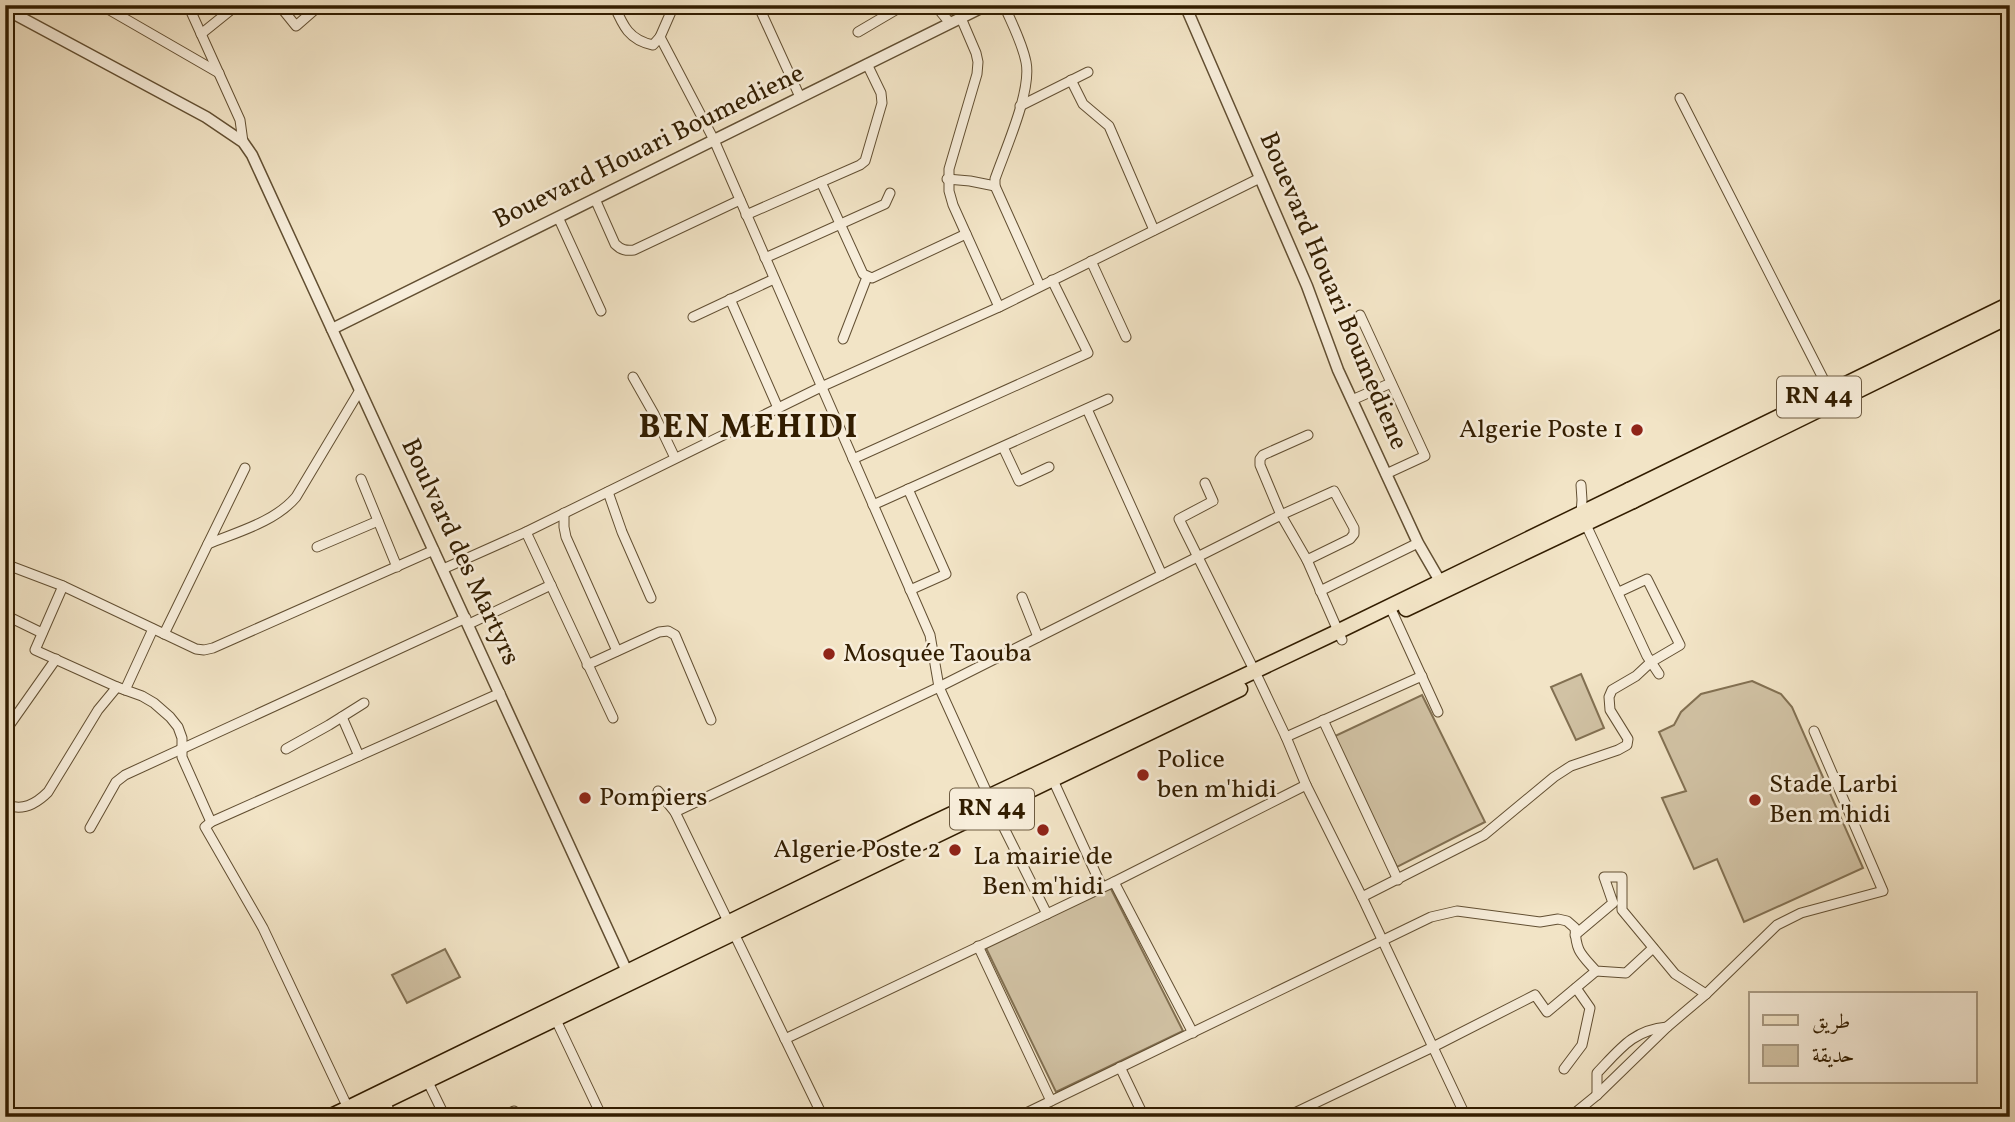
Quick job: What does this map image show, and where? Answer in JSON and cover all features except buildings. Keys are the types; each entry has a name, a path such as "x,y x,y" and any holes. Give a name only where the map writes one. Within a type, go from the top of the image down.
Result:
{"main road":[{"name":"RN 44","path":"350,1112 1584,519 1830,391 2010,304"},
{"name":"RN 44","path":"1631,495 2010,316"},
{"name":"RN 44","path":"992,802 1053,780 1257,676"},
{"name":"RN 44","path":"329,1117 385,1101 556,1020 629,977"}],"street":[{"path":"188,5 240,120 243,142"},
{"path":"201,34 237,5"},
{"path":"279,5 296,26 320,5"},
{"path":"614,5 623,27 633,37 653,45 660,37 674,5"},
{"path":"771,5 759,8 800,97"},
{"path":"858,32 904,5"},
{"path":"935,5 956,21 978,62 977,74 947,179 953,205 999,307"},
{"path":"956,21 963,5"},
{"name":"Bouevard Houari Boumediene","path":"332,329 987,5"},
{"path":"1004,5 1018,37 1027,74 995,186 1040,286"},
{"name":"Bouevard Houari Boumediene","path":"1185,5 1307,286 1338,370 1418,543 1443,586"},
{"path":"5,9 206,117 243,142"},
{"path":"108,9 219,73"},
{"path":"660,37 714,140 930,635 939,687 1047,914"},
{"path":"746,215 860,165 868,155 882,103 881,93 867,64"},
{"path":"1020,106 1088,72"},
{"path":"1071,80 1083,104 1109,126 1154,230"},
{"path":"1680,97 1830,391"},
{"name":"Boulvard des Martyrs","path":"243,142 252,155 629,977"},
{"path":"443,569 526,532 821,387 999,307 1260,178"},
{"path":"947,179 995,186"},
{"path":"821,182 863,274 867,277 872,278 966,234"},
{"path":"765,258 885,204 890,193"},
{"path":"595,199 615,244 627,251 740,200"},
{"path":"558,217 601,311"},
{"path":"1090,261 1126,337"},
{"path":"844,339 867,277"},
{"path":"693,317 774,279"},
{"path":"852,459 1088,353 1052,280"},
{"path":"730,299 778,408"},
{"path":"1360,315 1424,456 1386,474"},
{"path":"634,377 675,458"},
{"path":"1352,401 1391,383"},
{"path":"208,544 288,507 360,390"},
{"path":"873,505 1108,399"},
{"path":"1087,409 1162,575"},
{"path":"1308,435 1264,455 1260,459 1260,465 1282,515 1307,560 1340,636"},
{"path":"1003,447 1019,481 1049,467"},
{"path":"164,634 245,468"},
{"path":"361,479 397,567"},
{"path":"1205,483 1213,501 1179,519 1257,676 1306,785 1466,1117"},
{"path":"1581,485 1584,519 1659,674"},
{"path":"908,489 946,574 910,590"},
{"path":"675,812 939,687 1334,491 1354,528 1354,534 1350,539 1307,560"},
{"path":"608,492 622,533 651,598"},
{"path":"565,513 566,537 617,651"},
{"path":"317,547 378,521"},
{"path":"526,532 613,718"},
{"path":"1320,591 1418,543"},
{"path":"5,564 63,586 196,649 204,650 213,649 434,550"},
{"path":"1362,897 1484,835 1571,766 1627,745 1628,739 1611,710 1609,696 1612,690 1680,645 1647,579 1619,592"},
{"path":"90,828 116,782 142,766 551,585"},
{"path":"63,586 35,650 142,696 170,717 178,727 182,738 182,757 211,822"},
{"path":"1022,597 1038,637"},
{"path":"1392,611 1438,712"},
{"path":"5,615 42,633"},
{"path":"5,804 21,808 37,803 48,792 98,710 121,688 153,629"},
{"path":"587,665 659,632 668,631 675,635 711,720"},
{"path":"6,730 56,659"},
{"path":"1286,737 1422,676"},
{"path":"350,1112 263,928 205,827 500,693"},
{"path":"286,749 364,703"},
{"path":"342,717 359,756"},
{"path":"1324,720 1398,880"},
{"path":"1570,1117 1706,994 1777,925 1801,913 1883,891 1814,732"},
{"path":"1053,780 1102,887"},
{"path":"785,1039 1114,882 1306,785"},
{"path":"658,791 675,812 823,1117"},
{"path":"1575,935 1613,903 1604,877 1622,877 1622,910 1675,974 1706,994"},
{"path":"1114,882 1193,1032"},
{"path":"1018,1117 1431,917 1457,911 1540,922 1558,919 1567,921 1575,928 1576,945 1580,952 1596,971"},
{"path":"978,946 1051,1101"},
{"path":"1286,1117 1535,995 1547,1012 1596,971 1626,973 1653,948"},
{"path":"1564,1069 1582,1045 1590,1008 1576,988"},
{"path":"556,1020 603,1117"},
{"path":"1597,1095 1597,1073 1626,1043 1651,1028 1667,1027"},
{"path":"1120,1068 1144,1117"},
{"path":"427,1080 445,1117"},
{"path":"385,1101 392,1117"},
{"path":"502,1117 514,1111 516,1117"}],"green space":[{"path":"1581,674 1604,728 1576,740 1551,687"},
{"path":"1752,681 1781,694 1792,707 1863,868 1744,922 1717,859 1694,869 1662,798 1686,791 1659,732 1674,725 1681,712 1701,694"},
{"path":"1422,695 1485,822 1397,867 1333,737"},
{"path":"1110,887 1183,1031 1056,1092 985,946"},
{"path":"445,949 460,977 407,1003 392,975"}],"place":[{"name":"Algerie Poste 1","path":"1637,430"},
{"name":"Mosquée Taouba","path":"829,654"},
{"name":"Police ben m'hidi","path":"1143,775"},
{"name":"Pompiers","path":"585,798"},
{"name":"Stade Larbi Ben m'hidi","path":"1755,800"},
{"name":"La mairie de Ben m'hidi","path":"1043,830"},
{"name":"Algerie Poste 2","path":"955,850"}],"district":[{"name":"BEN MEHIDI","path":"749,429"}]}
